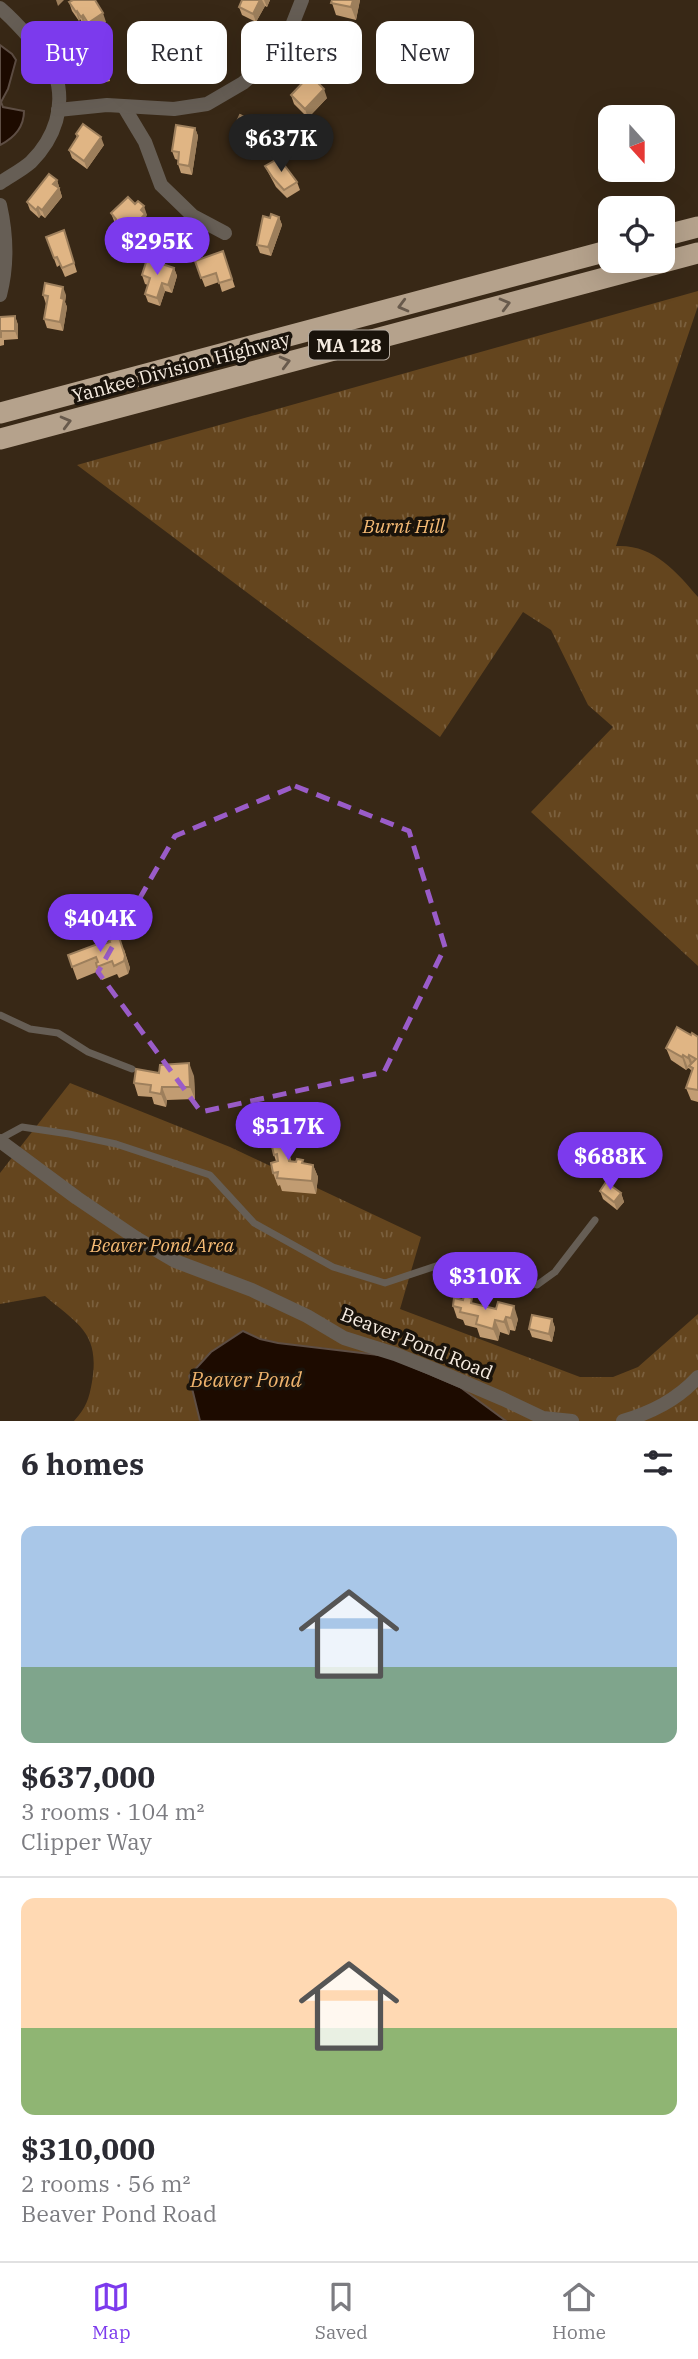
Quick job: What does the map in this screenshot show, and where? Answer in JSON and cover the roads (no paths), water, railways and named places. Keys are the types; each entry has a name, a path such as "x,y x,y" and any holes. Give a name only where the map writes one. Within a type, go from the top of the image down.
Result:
{"highway":[{"path":"675,233 698,227"},
{"name":"Yankee Division Highway","path":"0,413 598,253"},
{"name":"Yankee Division Highway","path":"0,439 698,253"}],"street":[{"path":"58,110 107,105 174,109 207,104 243,83 267,62 289,33 302,0"},
{"path":"0,8 55,71 58,110 58,120 47,144 29,163 0,183"},
{"path":"124,107 145,142 161,185 193,216 225,233"},
{"path":"0,205 6,255 0,295"},
{"name":"Beaver Pond Road","path":"0,1140 77,1198 175,1261 252,1290 307,1316 344,1338 433,1369 543,1419 572,1421"},
{"path":"623,1421 651,1413 689,1387 698,1377"}],"lane":[{"path":"0,1015 30,1029 58,1033 88,1052 132,1069"},
{"path":"0,1140 22,1127 69,1134 116,1144 210,1175 254,1223 333,1267 385,1283 454,1260 537,1285 555,1272 595,1220"}],"water":[{"path":"0,45 16,60 8,89 1,102 3,107 24,111 17,132 0,145"},
{"name":"Beaver Pond","path":"243,1331 278,1343 387,1356 460,1387 506,1421 200,1421 189,1376 211,1352"}],"park label":[{"name":"Burnt Hill","path":"404,526"},
{"name":"Beaver Pond Area","path":"162,1245"}]}
